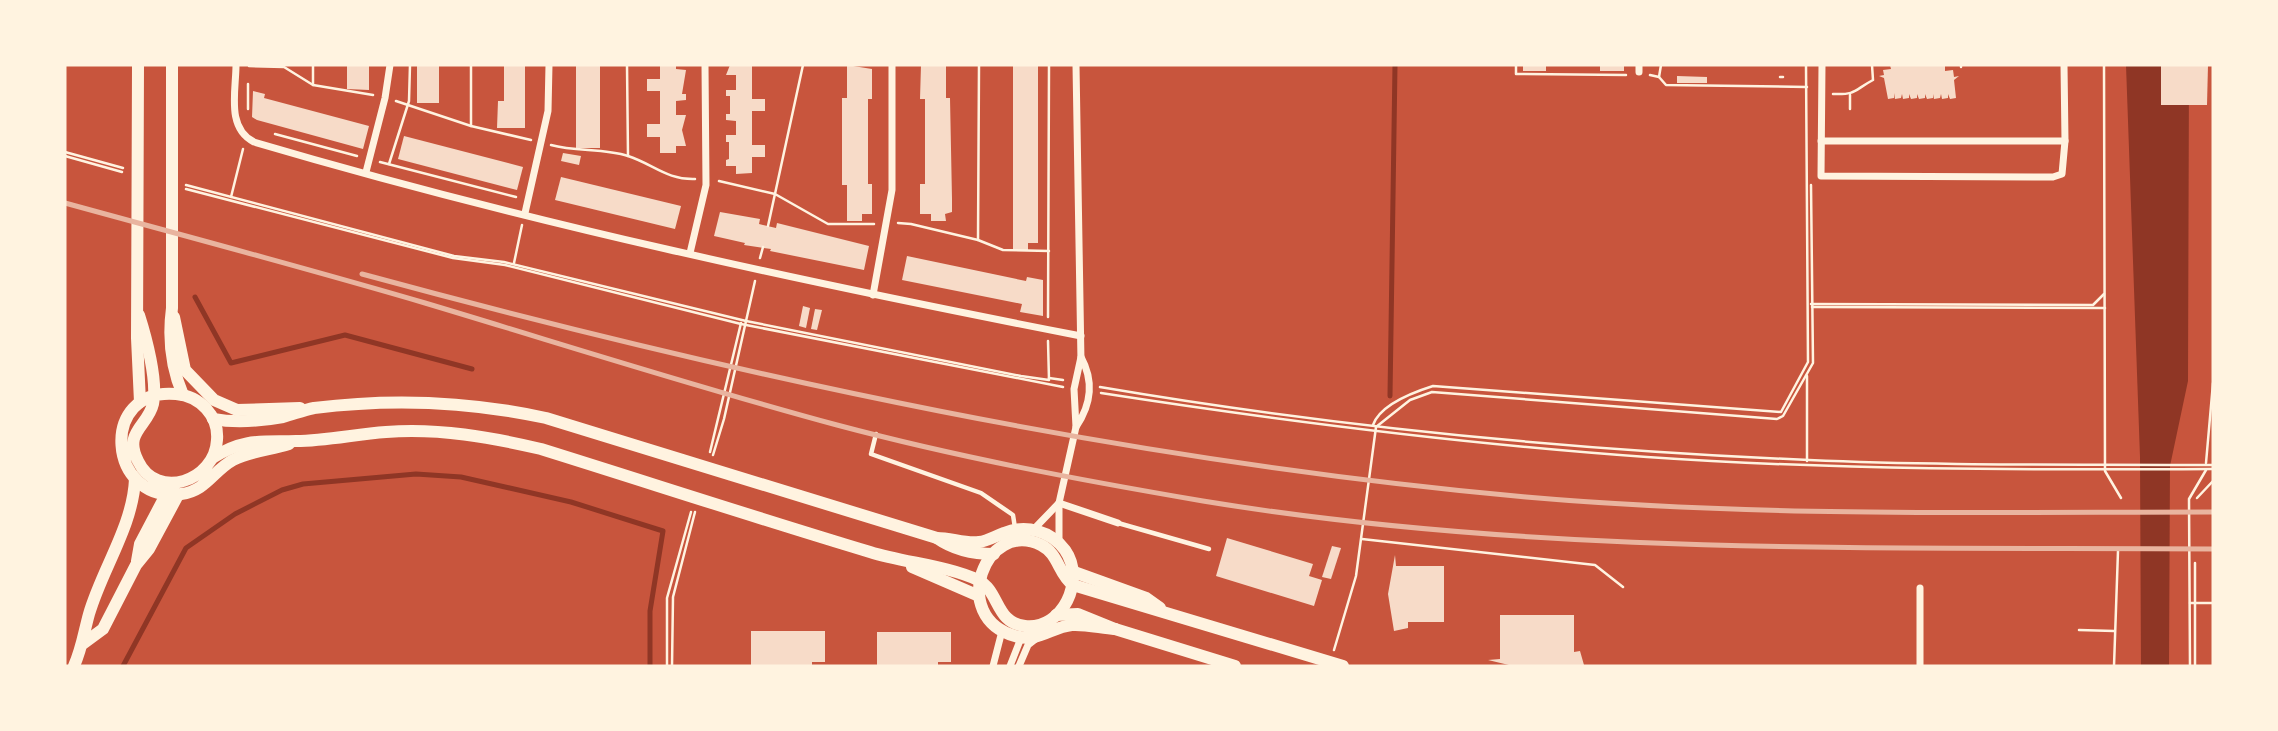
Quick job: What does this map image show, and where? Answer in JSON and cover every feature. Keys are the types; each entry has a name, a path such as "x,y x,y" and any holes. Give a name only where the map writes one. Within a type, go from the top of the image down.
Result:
{"main road":[{"path":"138,65 137,338 140,402"},
{"path":"172,65 172,308 169,331 174,371 183,395"},
{"path":"172,308 185,370 223,406 247,411 311,409 389,401 442,401 500,408 546,418 937,538 974,542 1015,529 1033,530 1059,544 1069,557 1074,579 1069,598 1056,615 1043,624 1024,632 1002,631 988,618 979,596 979,581 984,566 994,554 1008,544 1025,541 1048,550 1058,563 1063,577 1074,579 1146,598 1165,611 1334,662"},
{"path":"139,315 154,396 151,410 136,430 134,449 147,473 173,491"},
{"path":"214,457 218,442 213,419 204,406 183,395 154,396 140,402 129,414 120,439 125,464 135,479 154,492 205,486 225,466 243,456 296,442"},
{"path":"213,419 243,421 282,417 311,409"},
{"path":"84,643 103,629 136,565 140,544 173,491 201,473 214,457 232,445 246,442 296,442 389,432 450,432 541,449 903,562 932,566 979,581 989,590 1004,617 1024,632 1038,638 1073,625 1115,629"},
{"path":"74,666 84,643 88,615 129,511 135,479"},
{"path":"1025,541 1033,530"},
{"path":"937,538 948,546 975,553 994,554"},
{"path":"903,562 926,575 979,596"},
{"path":"1056,615 1079,614 1115,629 1235,666"}],"street":[{"path":"236,65 237,127 244,136 260,143 525,213 758,269 873,295 1081,336"},
{"path":"366,172 385,98 390,65"},
{"path":"525,213 549,105 549,65"},
{"path":"690,253 706,178 705,65"},
{"path":"873,295 892,190 892,65"},
{"path":"1059,544 1059,503 1076,426 1074,385 1081,359 1076,65"},
{"path":"1822,65 1821,176 2039,178 2062,174 2065,141 2064,65"},
{"path":"1821,141 2065,141"},
{"path":"1076,426 1085,413 1089,388 1088,371 1081,359"},
{"path":"1059,503 1118,523"},
{"path":"1033,530 1059,503"},
{"path":"1920,588 1920,666"},
{"path":"993,666 1002,631"},
{"path":"1010,666 1024,632"},
{"path":"1018,666 1028,645 1038,638"}],"lane":[{"path":"876,434 871,454 958,484 999,503 1013,515 1015,529"},
{"path":"1118,523 1209,549"}],"path":[{"path":"313,65 313,85"},
{"path":"389,164 407,103 410,65"},
{"path":"471,65 471,126"},
{"path":"627,65 628,156"},
{"path":"768,226 803,65"},
{"path":"978,240 979,65"},
{"path":"1049,65 1049,379"},
{"path":"1516,65 1516,74 1629,75"},
{"path":"1659,77 1661,65"},
{"path":"1374,426 1410,400 1432,392 1777,419 1783,415 1813,363 1806,65"},
{"path":"1334,662 1356,576 1376,433 1374,426 1378,415 1392,406 1433,386 1777,414 1808,362 1810,94 1831,87 1831,94 1850,95 1873,80 1872,65"},
{"path":"2104,65 2105,471 2121,498"},
{"path":"248,66 284,67 313,85 407,103 471,126 571,151 628,156 656,172 679,180 706,178 775,194 828,224 911,223 978,240 1003,250 1049,251"},
{"path":"1639,70 1659,77 1666,85 1807,87 1822,90"},
{"path":"1850,95 1850,109"},
{"path":"273,134 528,201"},
{"path":"65,154 129,172"},
{"path":"231,197 240,161"},
{"path":"180,185 453,258 513,265"},
{"path":"206,192 454,256 513,265 746,323 1074,385"},
{"path":"513,265 525,213"},
{"path":"746,323 758,269"},
{"path":"1810,305 2094,304 2105,292"},
{"path":"1810,305 2105,308"},
{"path":"746,323 1074,385"},
{"path":"1807,376 1807,463"},
{"path":"2190,666 2189,499 2206,467 2213,383"},
{"path":"1089,388 1374,426 1628,450 1807,463 2213,467"},
{"path":"1089,388 1376,433 1647,457 2105,471 2188,467"},
{"path":"2197,498 2213,481"},
{"path":"1362,539 1595,565 1623,587"},
{"path":"2114,666 2118,551"},
{"path":"2195,563 2195,666"},
{"path":"2190,603 2213,603"},
{"path":"2079,630 2114,631"}],"shaded area":[{"path":"2126,65 2189,65 2188,381 2170,466 2169,666 2141,666 2140,457"}],"building":[{"path":"347,65 369,65 369,90 347,89"},
{"path":"417,65 439,65 439,103 417,103"},
{"path":"504,65 525,65 525,128 497,128 498,101 504,101"},
{"path":"576,65 600,65 600,148 576,148"},
{"path":"660,65 676,65 676,69 686,70 682,94 686,94 686,100 676,101 676,115 686,115 682,130 686,146 676,146 676,153 660,153 660,137 647,137 647,124 660,124 660,91 647,91 647,79 660,79"},
{"path":"730,65 752,65 752,99 765,99 765,111 752,111 752,145 765,145 765,157 752,157 752,173 736,174 736,166 726,166 726,160 729,159 729,142 726,142 726,135 736,135 736,121 726,120 726,114 730,114 730,96 726,96 726,90 736,90 736,75 726,75"},
{"path":"847,65 872,69 872,99 868,99 868,184 872,184 872,214 862,214 862,221 847,221 847,185 842,185 842,98 847,98"},
{"path":"921,65 946,65 946,98 950,98 952,212 945,214 946,221 931,221 931,214 920,214 920,184 925,184 925,99 920,99"},
{"path":"1013,65 1038,65 1038,243 1028,243 1028,250 1013,250"},
{"path":"1523,65 1546,65 1546,71 1523,71"},
{"path":"1600,65 1624,65 1624,71 1600,71"},
{"path":"1890,65 1945,65 1945,71 1953,70 1954,77 1959,76 1954,80 1956,98 1950,99 1948,94 1948,98 1942,99 1941,94 1940,98 1934,99 1933,94 1933,98 1927,99 1925,94 1925,98 1919,99 1917,94 1917,98 1911,99 1909,94 1909,98 1903,99 1902,94 1901,98 1895,99 1894,93 1894,98 1888,99 1884,78 1879,76 1884,75 1883,70 1891,69"},
{"path":"2161,65 2208,65 2207,105 2161,105"},
{"path":"1677,76 1707,77 1707,83 1677,83"},
{"path":"253,91 265,94 264,98 369,126 363,149 257,120 252,117"},
{"path":"404,136 523,167 517,190 398,159"},
{"path":"563,153 581,156 579,165 561,161"},
{"path":"561,177 681,206 675,229 555,200"},
{"path":"720,212 760,219 759,224 776,228 777,223 869,246 864,270 770,251 771,249 744,245 745,243 714,236"},
{"path":"907,256 1026,281 1027,277 1043,280 1043,316 1020,312 1022,304 902,280"},
{"path":"803,306 810,308 806,328 799,326"},
{"path":"815,309 822,310 817,330 811,329"},
{"path":"1227,538 1313,564 1309,576 1322,580 1314,606 1216,576"},
{"path":"1332,546 1341,548 1331,579 1322,577"},
{"path":"1395,555 1396,566 1444,566 1444,622 1408,622 1408,628 1394,631 1388,594"},
{"path":"1500,615 1574,615 1574,652 1580,651 1584,665 1513,666 1488,660 1500,659"},
{"path":"751,631 825,631 825,662 812,662 812,666 751,666"},
{"path":"877,632 951,632 951,662 938,662 938,666 877,666"}],"waterway":[{"path":"1390,396 1395,65"},
{"path":"195,297 231,363 345,335 472,369"},
{"path":"123,666 186,548 235,514 282,490 303,484 416,474 461,477 571,502 663,531 650,611 650,666"}],"railway":[{"path":"65,203 380,290 837,425 1019,467 1203,501 1329,519 1581,540 1834,547 2213,549"},
{"path":"362,274 649,348 939,411 1231,462 1378,481 1526,497 1697,508 1955,513 2213,512"}]}
